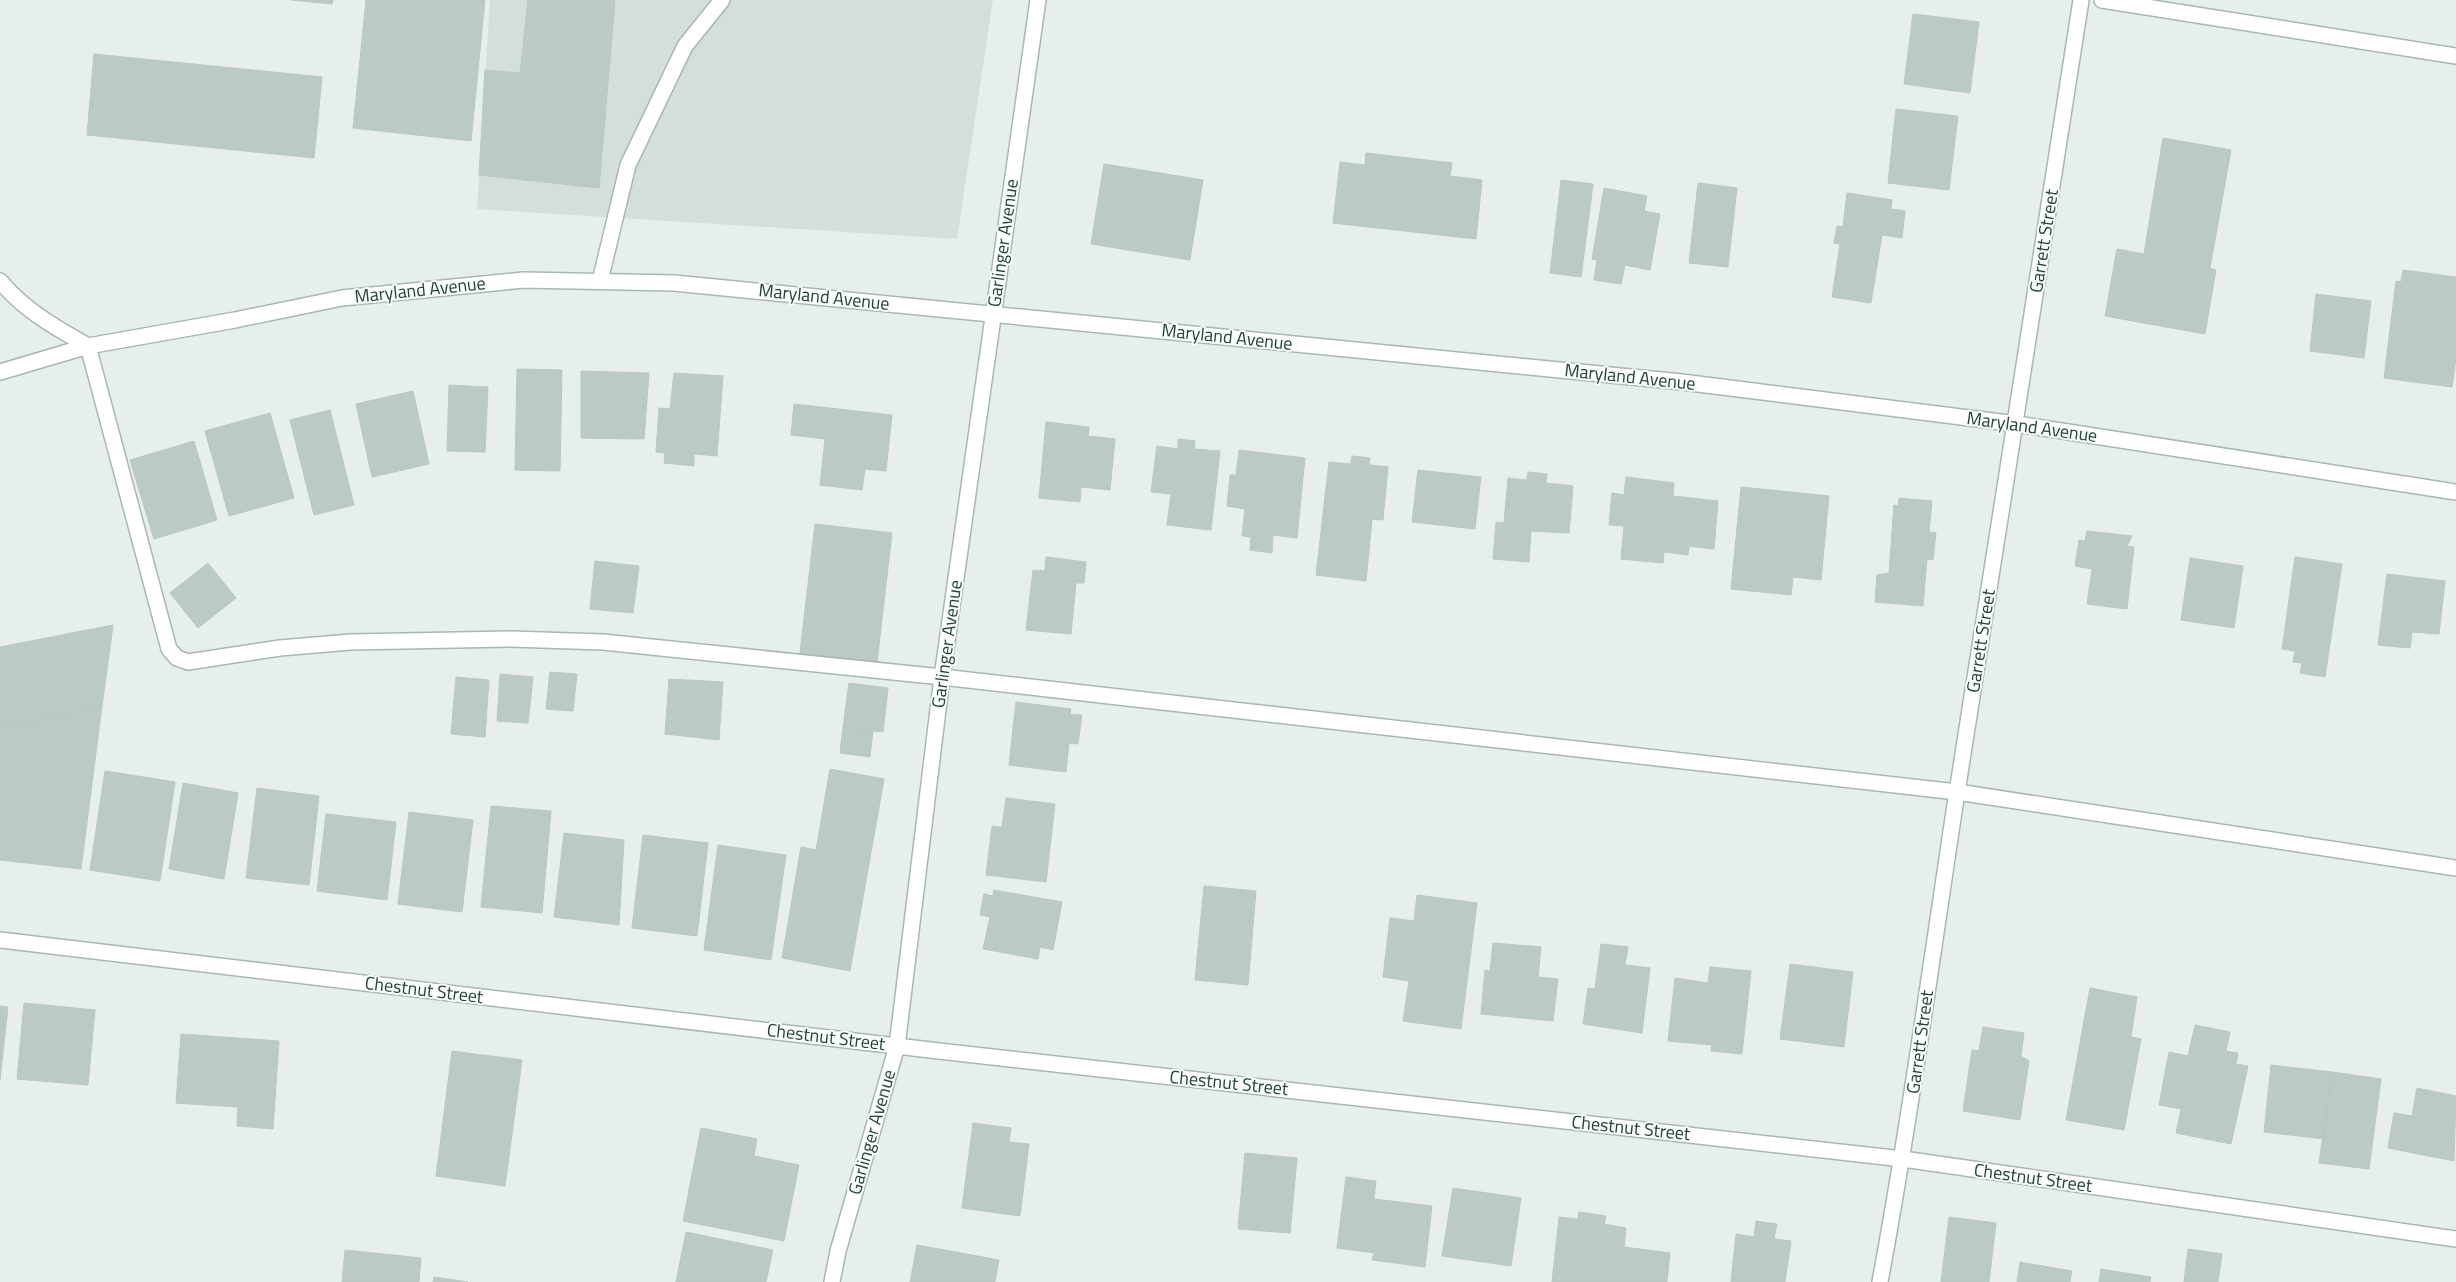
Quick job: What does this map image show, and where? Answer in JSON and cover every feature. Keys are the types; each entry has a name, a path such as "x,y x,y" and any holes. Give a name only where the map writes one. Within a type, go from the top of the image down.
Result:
{"street":[{"path":"600,281 628,165 685,46 722,0"},
{"name":"Garlinger Avenue","path":"832,1282 838,1251 897,1046 942,677 1038,0"},
{"name":"Garrett Street","path":"1880,1282 1903,1159 1957,792 2017,424 2081,0"},
{"path":"2102,0 2456,56"},
{"name":"Maryland Avenue","path":"0,372 88,346 235,320 342,298 524,280 674,283 1682,382 2017,424 2456,492"},
{"path":"0,281 22,304 53,327 88,346 169,649 177,658 188,662 280,648 350,642 511,639 603,642 942,677 1957,792 2456,868"},
{"name":"Chestnut Street","path":"0,940 897,1046 1903,1159 2456,1239"}],"shaded area":[{"path":"490,0 993,0 957,239 477,209"}],"building":[{"path":"291,0 333,0 332,4"},
{"path":"366,0 485,0 471,141 353,128"},
{"path":"528,0 615,0 599,188 479,175 485,70 520,73"},
{"path":"1913,14 1979,22 1970,93 1904,84"},
{"path":"94,54 322,77 314,158 87,135"},
{"path":"1896,109 1958,116 1949,190 1888,183"},
{"path":"2163,138 2231,150 2210,268 2216,270 2205,334 2105,316 2117,249 2144,254"},
{"path":"1366,153 1452,163 1450,176 1482,180 1476,239 1333,223 1340,162 1365,165"},
{"path":"1104,164 1203,180 1190,260 1091,244"},
{"path":"1561,180 1593,184 1581,277 1550,273"},
{"path":"1698,183 1737,188 1728,267 1689,263"},
{"path":"1604,188 1647,196 1644,211 1660,214 1650,270 1625,265 1621,284 1594,280 1597,260 1592,259"},
{"path":"1847,193 1892,200 1891,209 1905,211 1902,238 1882,235 1871,303 1832,297 1840,244 1834,243 1837,226 1843,227"},
{"path":"2403,270 2456,277 2456,359 2452,387 2384,378 2396,281 2401,282"},
{"path":"2316,294 2371,301 2364,358 2310,351"},
{"path":"517,369 562,370 560,471 515,470"},
{"path":"581,371 649,373 644,439 581,438"},
{"path":"674,373 723,376 717,456 694,454 694,466 664,463 665,453 656,452 659,408 670,409"},
{"path":"449,385 488,387 485,452 447,451"},
{"path":"413,391 429,464 372,477 356,404"},
{"path":"794,404 892,415 886,471 865,469 862,490 820,485 825,439 791,435"},
{"path":"330,410 354,505 314,515 290,420"},
{"path":"270,413 294,498 229,516 205,431"},
{"path":"1046,422 1089,427 1088,436 1115,439 1110,490 1081,487 1080,502 1039,498"},
{"path":"1178,439 1195,441 1194,449 1220,451 1211,530 1167,525 1171,494 1151,492 1157,446 1178,449"},
{"path":"194,441 217,520 154,539 130,460"},
{"path":"1239,450 1305,458 1297,538 1273,535 1272,553 1250,550 1251,537 1242,536 1245,509 1227,506 1230,475 1236,475"},
{"path":"1352,456 1370,458 1369,465 1388,467 1383,520 1372,519 1366,581 1316,575 1329,462 1351,464"},
{"path":"1418,470 1481,477 1475,529 1412,522"},
{"path":"1528,472 1547,474 1546,483 1573,486 1569,533 1531,531 1529,562 1493,559 1496,522 1504,523 1508,478 1527,480"},
{"path":"1626,477 1674,483 1673,496 1718,501 1714,549 1689,546 1688,555 1664,552 1663,563 1621,559 1624,526 1609,525 1612,493 1624,495"},
{"path":"1741,487 1829,496 1821,580 1793,577 1791,595 1731,589"},
{"path":"1899,498 1932,501 1929,532 1936,533 1933,560 1927,559 1923,606 1875,602 1877,575 1889,573 1894,505 1898,506"},
{"path":"815,524 892,533 877,662 800,653"},
{"path":"2087,531 2132,536 2127,546 2134,547 2127,609 2087,604 2092,569 2075,566 2079,540 2085,541"},
{"path":"1046,557 1086,562 1084,583 1076,583 1071,634 1026,630 1033,570 1045,571"},
{"path":"2295,557 2342,564 2325,677 2300,673 2302,663 2293,662 2295,651 2282,649"},
{"path":"2190,558 2243,566 2234,628 2181,620"},
{"path":"595,561 639,566 633,613 590,609"},
{"path":"208,563 236,598 198,628 170,593"},
{"path":"2387,574 2445,581 2439,634 2412,632 2410,648 2378,645"},
{"path":"113,625 102,706 28,723 0,725 0,647"},
{"path":"550,672 577,674 573,711 546,709"},
{"path":"500,674 533,677 528,723 497,721"},
{"path":"456,677 489,680 485,737 451,734"},
{"path":"669,679 723,682 719,740 665,734"},
{"path":"849,683 888,688 883,732 843,727"},
{"path":"1016,702 1071,709 1070,714 1082,715 1078,744 1069,743 1066,772 1009,765"},
{"path":"102,706 81,869 0,860 0,725 28,723"},
{"path":"843,727 873,731 870,757 840,753"},
{"path":"830,769 884,779 850,971 782,958 801,847 816,850"},
{"path":"105,771 175,782 160,881 90,870"},
{"path":"183,783 238,793 224,879 169,869"},
{"path":"257,788 319,796 309,885 246,878"},
{"path":"1006,798 1055,804 1046,882 986,875 992,826 1002,827"},
{"path":"491,806 551,811 542,913 481,907"},
{"path":"409,812 473,820 462,912 398,904"},
{"path":"326,814 396,822 387,900 317,891"},
{"path":"564,833 624,840 619,925 554,917"},
{"path":"643,835 708,843 697,936 632,928"},
{"path":"718,845 786,855 771,960 704,950"},
{"path":"1204,886 1256,891 1248,985 1195,980"},
{"path":"994,890 1062,902 1053,950 1040,947 1038,959 983,949 990,917 980,915 984,894 993,896"},
{"path":"1417,895 1477,903 1461,1029 1403,1021 1409,981 1383,977 1390,918 1414,921"},
{"path":"1493,943 1541,947 1538,977 1558,979 1553,1021 1481,1014 1485,970 1490,971"},
{"path":"1601,944 1628,947 1625,965 1650,968 1642,1033 1583,1024 1588,988 1595,989"},
{"path":"1790,964 1853,972 1844,1047 1780,1039"},
{"path":"1710,967 1751,971 1742,1054 1711,1051 1712,1045 1668,1041 1675,978 1708,983"},
{"path":"2090,988 2137,997 2131,1037 2141,1039 2124,1130 2066,1120"},
{"path":"24,1003 95,1010 88,1085 17,1079"},
{"path":"0,1006 8,1007 0,1080"},
{"path":"2195,1025 2230,1032 2226,1051 2238,1053 2236,1064 2248,1066 2231,1144 2176,1133 2181,1109 2159,1105 2169,1052 2188,1056"},
{"path":"1983,1027 2024,1033 2021,1056 2029,1061 2020,1120 1963,1111 1972,1050 1979,1051"},
{"path":"181,1034 279,1041 273,1129 237,1126 238,1107 176,1103"},
{"path":"452,1051 522,1060 505,1186 436,1176"},
{"path":"2271,1065 2332,1072 2324,1139 2264,1132"},
{"path":"2332,1072 2381,1079 2369,1169 2319,1163"},
{"path":"2417,1088 2456,1096 2454,1161 2388,1148 2394,1113 2412,1116"},
{"path":"973,1123 1011,1128 1009,1142 1029,1144 1020,1216 962,1208"},
{"path":"701,1128 757,1139 754,1156 799,1165 784,1241 683,1221"},
{"path":"1245,1153 1297,1158 1290,1233 1238,1229"},
{"path":"1346,1177 1376,1181 1374,1199 1432,1206 1425,1267 1372,1260 1374,1253 1337,1248"},
{"path":"1453,1188 1521,1198 1511,1266 1442,1256"},
{"path":"1579,1212 1606,1216 1604,1224 1626,1228 1624,1247 1670,1253 1667,1282 1552,1282 1559,1217 1578,1219"},
{"path":"1949,1217 1996,1223 1989,1282 1941,1282"},
{"path":"1756,1221 1777,1224 1774,1239 1791,1241 1785,1282 1731,1282 1736,1234 1754,1237"},
{"path":"686,1232 773,1250 766,1282 676,1282"},
{"path":"917,1245 999,1260 995,1282 910,1282"},
{"path":"2188,1249 2222,1254 2218,1282 2184,1282"},
{"path":"345,1250 421,1258 419,1282 342,1282"},
{"path":"2020,1262 2072,1271 2070,1282 2017,1282"},
{"path":"2101,1269 2151,1277 2150,1282 2099,1282"},
{"path":"434,1277 468,1282 433,1282"}]}
